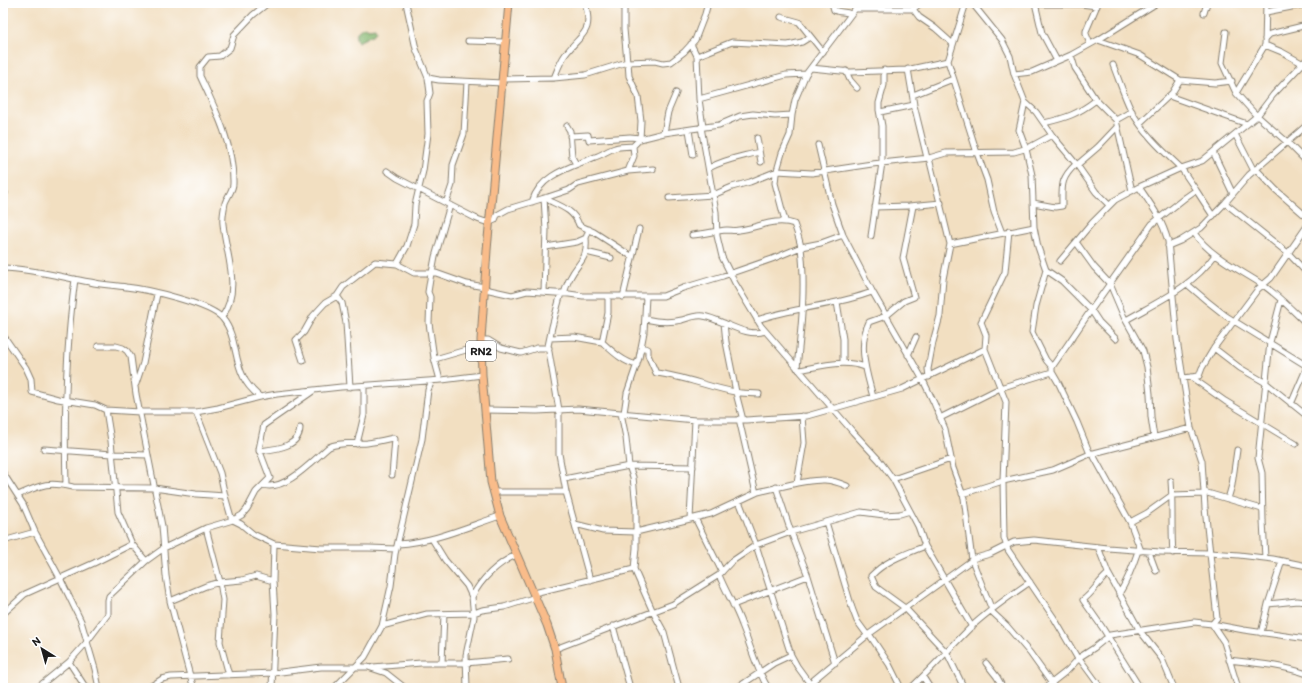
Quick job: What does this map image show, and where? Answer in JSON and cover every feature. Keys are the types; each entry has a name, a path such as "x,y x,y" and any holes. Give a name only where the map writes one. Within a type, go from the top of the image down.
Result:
{"highway":[{"name":"RN2","path":"509,3 481,340 482,375 491,482 500,516 535,595 555,649 562,688"}],"street":[{"path":"222,317 229,303 232,286 231,264 223,223 225,204 234,186 233,170 228,141 200,76 200,67 208,57 220,56 230,48 234,35 253,15 268,3"},
{"path":"398,264 407,246 414,224 415,204 423,171 428,134 427,108 430,93 428,78 416,48 406,3"},
{"path":"554,78 564,56 588,28 589,16 585,3"},
{"path":"532,202 535,194 548,178 568,167 598,157 614,148 633,146 640,139 638,96 629,76 627,62 624,29 624,3"},
{"path":"428,78 468,82 554,78 585,75 627,62 671,62 695,40 708,3"},
{"path":"832,3 834,10 837,12 853,9 913,9 921,3"},
{"path":"877,3 878,9"},
{"path":"966,3 948,62 987,180 994,212 1002,233"},
{"path":"972,3 1002,40 1010,56 1014,74 1025,102 1036,112 1096,192 1109,205"},
{"path":"1014,74 1032,72 1071,55 1157,3"},
{"path":"1204,13 1207,3"},
{"path":"1236,93 1266,45 1266,3"},
{"path":"1057,61 1042,33 1035,4 1098,4 1086,31 1090,44"},
{"path":"1266,12 1307,4"},
{"path":"785,221 775,183 782,153 790,135 792,115 796,100 806,74 853,9"},
{"path":"913,9 919,18 935,28 953,44"},
{"path":"781,17 799,22 823,52"},
{"path":"1265,39 1270,34 1307,25"},
{"path":"1226,32 1222,63 1232,81 1236,93 1257,116 1307,162"},
{"path":"697,56 732,42 788,44 802,42 810,37"},
{"path":"1098,40 1140,55 1180,80 1215,83 1232,81"},
{"path":"468,41 506,42"},
{"path":"691,44 697,56 702,127 722,257 757,320 765,331 879,460 893,479 918,526 925,546 972,627"},
{"path":"1266,45 1305,65"},
{"path":"1071,55 1075,68 1096,100 1116,120 1132,190"},
{"path":"1060,261 1092,222 1115,200 1132,190 1181,168 1202,161 1257,116 1273,95 1305,65 1307,59"},
{"path":"811,68 846,71 908,69 948,62"},
{"path":"1113,65 1132,111 1158,146 1181,168 1213,216"},
{"path":"908,69 914,105 941,203 950,244 943,279 940,316 928,369 929,377"},
{"path":"871,236 882,163 882,126 879,103 884,85 884,70"},
{"path":"846,71 850,80 857,88"},
{"path":"699,99 786,75 806,74"},
{"path":"913,95 953,79"},
{"path":"1140,123 1169,96 1180,80"},
{"path":"440,380 434,359 429,323 430,297 428,292 452,184 453,165 464,134 468,82"},
{"path":"664,133 668,112 676,93"},
{"path":"1169,96 1247,124"},
{"path":"1044,123 1073,115 1085,109 1096,100"},
{"path":"1025,102 1019,130 1026,149 1032,175 1034,227 1038,247 1046,270 1062,282 1091,310 1099,322 1116,339"},
{"path":"880,112 914,105"},
{"path":"1116,120 1132,111"},
{"path":"570,136 588,135 589,140 630,137 640,139 664,133 719,125 740,116 753,114 776,116 792,115"},
{"path":"1168,246 1180,241 1201,228 1255,170 1307,125"},
{"path":"567,126 570,131 572,157 576,164"},
{"path":"1033,203 1055,207 1062,206 1061,188 1064,178 1070,169 1117,127"},
{"path":"689,130 693,155"},
{"path":"1235,134 1255,170 1307,217"},
{"path":"669,198 713,195 777,171 812,173 928,158 946,153 1014,152 1026,149 1052,135"},
{"path":"757,138 761,162"},
{"path":"612,139 614,148"},
{"path":"818,145 832,204 843,235 872,292 923,380 940,418 962,494 972,559 992,610 1030,653 1055,688"},
{"path":"628,171 634,156 633,146"},
{"path":"709,168 734,157 759,152"},
{"path":"1213,152 1233,194"},
{"path":"387,171 397,178 483,222 490,222 495,220 497,215 508,209 546,198 568,190 578,184 628,171 653,169"},
{"path":"1139,187 1160,217 1168,246 1176,340 1191,428 1202,461 1217,618 1212,624"},
{"path":"940,418 1000,388 1052,370 1068,344 1142,236 1160,217 1196,190"},
{"path":"3,199 5,193"},
{"path":"546,198 572,213 576,217 579,225 589,229 631,256"},
{"path":"544,292 546,198"},
{"path":"875,206 913,206 941,203"},
{"path":"1225,203 1289,254 1307,273"},
{"path":"873,397 865,368 863,351 865,330 869,322 886,316 904,301 914,297 903,258 913,206"},
{"path":"692,235 739,230 785,221 794,224 801,247 802,308 798,369"},
{"path":"1183,378 1199,376 1214,348 1258,289 1271,278 1307,226"},
{"path":"950,244 1034,227"},
{"path":"589,229 586,238 586,256 570,278 562,293 550,338 549,348 558,410 559,454 566,492 590,580"},
{"path":"623,297 638,230"},
{"path":"1009,231 1005,272 981,322 986,335 985,349 1006,402 1003,481 1004,538 1006,545 1054,618 1078,658 1102,688"},
{"path":"1194,233 1200,242 1216,255 1264,285 1307,324"},
{"path":"302,361 296,340 304,332 313,316 325,303 337,296 343,287 375,262 398,264 414,273 441,274 467,284 512,295 527,292 544,292 583,296 646,297 663,296 772,259 801,247 821,243 843,235"},
{"path":"546,247 576,242 586,238"},
{"path":"1076,242 1094,267 1110,284 1126,320 1143,351 1146,361 1154,437"},
{"path":"586,252 611,258"},
{"path":"1126,320 1188,284 1200,274 1216,255"},
{"path":"3,268 75,279 90,283 128,287 212,310 222,317 230,329 243,376 252,390 260,397"},
{"path":"1046,270 1036,306 1032,332 1052,370 1091,454 1130,522 1140,551 1125,585 1119,594"},
{"path":"66,485 65,450 67,356 75,279"},
{"path":"1188,284 1226,316 1235,320 1307,366 1291,404"},
{"path":"757,320 802,308 853,300 872,292"},
{"path":"135,386 143,363 156,294"},
{"path":"337,296 342,303 346,323 350,387"},
{"path":"602,342 608,313 608,296"},
{"path":"646,297 644,332 641,347 637,365 622,412 629,466 633,477 636,507 636,548 634,569 653,612 664,632 679,688"},
{"path":"1265,558 1262,509 1262,473 1258,458 1270,342 1281,300"},
{"path":"837,302 843,339 843,362"},
{"path":"645,319 659,323 700,316 724,323 747,333 761,333 765,331"},
{"path":"724,323 726,342 756,493"},
{"path":"3,335 32,379 32,392 95,405 106,410 140,412 196,412 260,397 314,390 432,381 482,375"},
{"path":"908,355 916,337"},
{"path":"550,338 574,338 602,342 631,364 637,365"},
{"path":"481,340 488,340 501,348 522,353 537,348 549,348"},
{"path":"98,346 116,346 127,351 131,357 135,386 162,526 166,576 170,601 194,688"},
{"path":"641,347 648,349 648,355 656,373 672,375 736,392 760,394"},
{"path":"1214,348 1240,368 1266,383 1307,416"},
{"path":"485,410 537,412 578,409 696,420 802,416 902,389 985,349"},
{"path":"434,359 466,350 481,350"},
{"path":"798,369 843,362 855,364 865,368"},
{"path":"1191,377 1196,382 1296,444"},
{"path":"334,688 355,668 368,652 382,626 391,586 397,546 422,439 428,390 432,381"},
{"path":"356,444 364,414 364,386"},
{"path":"37,688 69,662 86,643 108,614 109,596 146,561 164,548 180,540 206,528 233,520 245,512 254,496 270,478 259,452 262,429 266,422 314,390"},
{"path":"106,410 118,512 132,544 146,561"},
{"path":"196,412 220,473 231,517 253,534 274,544 321,548 369,548 397,546 432,539 500,516"},
{"path":"797,483 804,443 802,416"},
{"path":"696,420 692,518 720,574 742,625 760,674 768,688"},
{"path":"259,452 280,448 292,443 300,428"},
{"path":"962,494 1003,481 1053,470 1091,454 1191,428"},
{"path":"263,485 269,487 275,486 297,474 329,447 335,444 356,444 393,438 392,474"},
{"path":"44,449 148,455"},
{"path":"1228,498 1232,485 1237,450"},
{"path":"893,479 951,458"},
{"path":"564,479 629,466 694,467"},
{"path":"3,473 23,504 35,532 81,621 99,688"},
{"path":"575,524 603,531 636,532 711,514 756,493 776,487 823,479 847,486"},
{"path":"1171,481 1173,552"},
{"path":"18,495 45,483 73,487 154,488 192,494 225,496"},
{"path":"776,487 808,576 835,663"},
{"path":"494,492 566,492"},
{"path":"1130,522 1172,495 1204,493 1228,498 1262,509"},
{"path":"740,501 771,590 791,655 797,666 812,686"},
{"path":"555,649 673,604 690,595 720,574 731,562 756,545 791,532 861,512 884,515 900,514 910,510"},
{"path":"826,522 857,621 869,635 889,664 901,688"},
{"path":"206,528 220,582 223,600 220,642 229,675"},
{"path":"3,541 35,532"},
{"path":"432,539 445,560 467,586 472,597 474,613 466,655 467,688"},
{"path":"804,688 812,686 835,663 869,635 945,581 972,559 990,554 1014,542 1034,540 1149,552 1210,553 1265,558 1307,566"},
{"path":"3,614 25,594 132,544"},
{"path":"272,688 275,614 273,581 274,544"},
{"path":"925,546 881,566 871,576 876,587 905,608 947,653 964,688"},
{"path":"1098,547 1108,574 1140,631 1162,659 1174,688"},
{"path":"1149,552 1156,571"},
{"path":"472,597 488,574 516,555"},
{"path":"1262,632 1268,604 1282,561"},
{"path":"382,626 427,614 474,613 482,610 504,607 535,595 634,569"},
{"path":"1108,574 1083,600 1140,688"},
{"path":"170,601 206,586 220,582 242,580 256,576 273,581"},
{"path":"733,605 808,576"},
{"path":"911,688 972,627 1030,582"},
{"path":"1268,604 1297,601 1307,602"},
{"path":"442,663 444,614"},
{"path":"1045,688 1068,670 1078,658 1110,635 1194,622 1307,639"},
{"path":"1212,624 1224,642 1238,688"},
{"path":"613,626 630,688"},
{"path":"737,688 760,674 774,663 791,655"},
{"path":"148,688 165,678 273,674 321,668 368,668 394,664 466,663 508,659"},
{"path":"1229,660 1267,664 1293,669 1307,674"},
{"path":"69,662 86,688"},
{"path":"986,663 997,677 1003,688"},
{"path":"368,668 386,673 405,688"},
{"path":"923,677 930,688"},
{"path":"394,688 397,681"}],"green space":[{"path":"365,27 369,29 375,28 376,32 358,42 356,35"}]}
